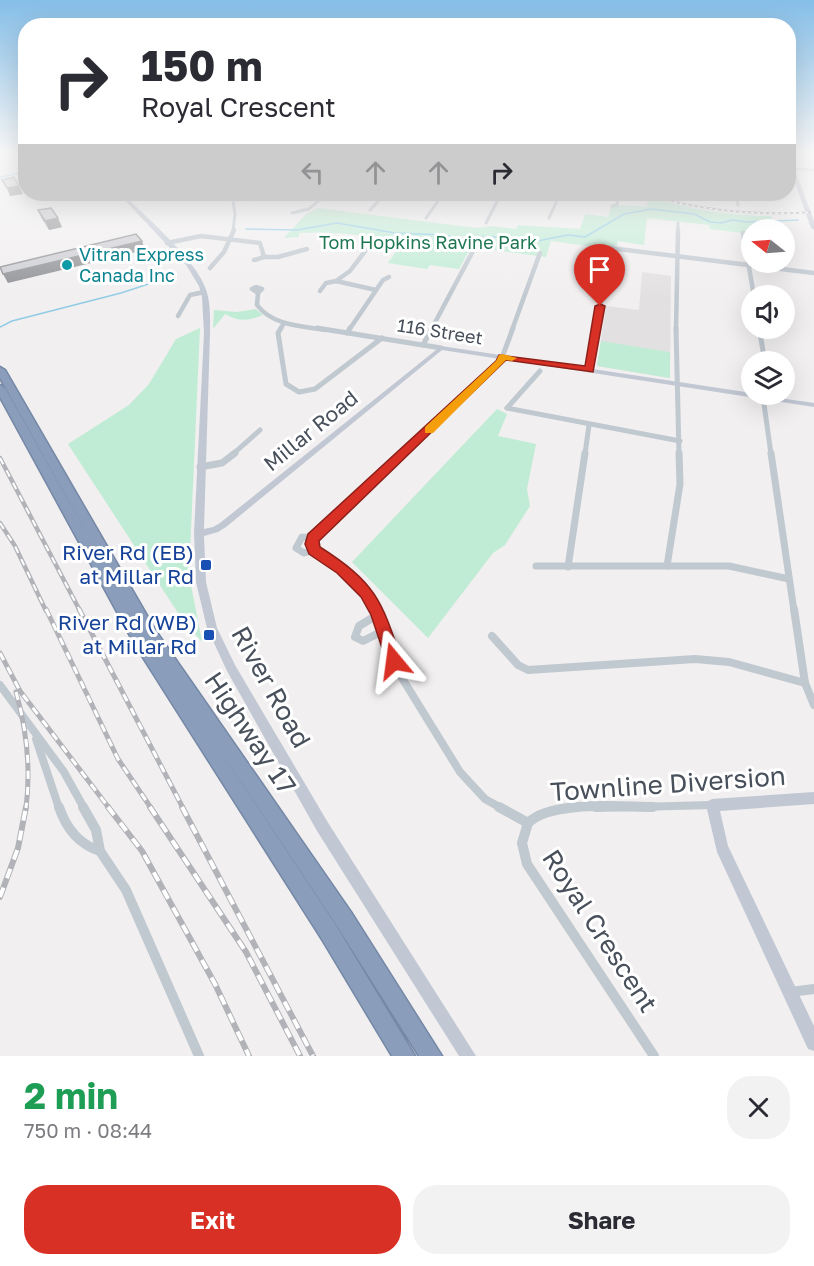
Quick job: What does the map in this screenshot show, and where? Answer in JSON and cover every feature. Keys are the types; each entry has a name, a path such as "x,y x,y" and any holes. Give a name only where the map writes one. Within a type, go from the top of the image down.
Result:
{"highway":[{"name":"Highway 17","path":"0,370 151,635 344,919 431,1056"},
{"name":"Highway 17","path":"0,388 140,641 330,934 404,1056"}],"street":[{"path":"128,201 201,283 204,292 190,295 178,316"},
{"path":"210,268 216,263 231,239 236,217 233,201"},
{"path":"292,213 309,209 318,201"},
{"path":"370,210 378,201"},
{"path":"426,218 438,201"},
{"path":"486,223 497,201"},
{"path":"549,218 557,201"},
{"path":"612,206 617,205 618,201"},
{"path":"803,201 814,228"},
{"path":"667,566 680,484 678,223"},
{"path":"167,243 201,236 231,239 260,243 264,256"},
{"path":"589,370 610,248 741,264"},
{"path":"254,260 264,256 291,255 307,249"},
{"path":"336,281 350,271 366,250"},
{"path":"423,345 473,251"},
{"path":"528,823 484,799 460,772 402,678 379,614 366,592 348,573 314,550 312,544 313,538 500,363 540,253"},
{"path":"795,271 814,273"},
{"path":"347,333 383,280 389,277"},
{"path":"320,291 326,283 336,281 376,290"},
{"name":"River Road","path":"204,292 207,322 199,533 205,605 212,628 231,668 335,849 468,1056"},
{"name":"116 Street","path":"258,293 256,305 263,313 284,323 741,392"},
{"path":"284,323 278,333 286,384 290,389 301,393 315,389 381,338"},
{"name":"Millar Road","path":"199,533 223,525 441,348"},
{"path":"540,371 507,408 680,441"},
{"name":"116 Street","path":"795,401 814,405"},
{"path":"764,405 805,683 814,705"},
{"path":"568,567 589,425"},
{"path":"200,467 222,464 256,436 260,430"},
{"path":"313,538 302,537 296,548 304,553 314,550"},
{"path":"536,566 729,566 789,579"},
{"path":"379,614 359,626 355,637 363,641 385,630"},
{"path":"492,636 518,665 528,670 695,659 729,663 805,683"},
{"path":"0,685 64,772 96,830 100,851 126,890 199,1056"},
{"path":"33,730 63,820 84,846 100,851"},
{"name":"Townline Diversion","path":"528,823 535,816 559,809 712,805 814,798"},
{"path":"712,805 722,847 814,1043"},
{"name":"Royal Crescent","path":"528,823 522,841 527,864 654,1056"},
{"path":"789,992 814,989"}],"shaded area":[{"path":"642,272 671,276 670,378 597,366 606,306 639,310"}],"green space":[{"name":"Tom Hopkins Ravine Park","path":"648,201 666,201 738,215 771,216 772,219 741,219 741,233 710,229 709,225 647,218 644,245 618,241 617,246 603,248 551,241 546,257 471,247 459,269 430,265 427,269 388,263 402,243 376,238 339,233 299,233 299,237 284,238 306,214 318,208 477,228 492,226 516,229 518,225 580,229 585,214 608,217 611,207 623,205 647,207"},
{"path":"256,309 263,315 244,320 225,314 213,329 214,310 237,312"},
{"path":"200,328 189,575 202,642 182,619 68,444 129,405 149,384 176,339"},
{"path":"601,341 670,352 670,378 597,366"},
{"path":"497,409 507,414 498,436 536,444 527,489 530,506 505,545 493,553 428,638 352,562"}],"building":[{"path":"51,208 58,218 45,221 38,210"},
{"path":"136,234 142,241 3,274 0,267"}],"waterway":[{"path":"246,229 297,230 337,223 395,233 445,235 456,238 495,237 532,242 568,235 585,237 624,214 651,209 694,214 710,222 721,223 732,220 747,222 798,220"},
{"path":"0,327 12,321 121,293 173,276"}],"railway":[{"path":"671,201 750,213 814,212"},
{"path":"0,458 80,611"},
{"path":"0,523 15,546 46,611"},
{"path":"46,609 118,759 151,808"},
{"path":"79,609 183,808"},
{"path":"0,653 20,691 109,808"},
{"path":"16,692 27,750 26,808"},
{"path":"0,897 18,848 26,807"},
{"path":"108,807 142,851 215,984 249,1056"},
{"path":"150,807 246,952 300,1056"},
{"path":"182,807 313,1056"}],"slow traffic":[{"path":"429,430 500,363 503,357 512,358"}],"place":[{"name":"Vitran Express Canada Inc","path":"67,265"},
{"name":"River Rd (EB) at Millar Rd","path":"206,565"},
{"name":"River Rd (WB) at Millar Rd","path":"209,635"}],"route":[{"path":"394,661 379,614 366,592 348,573 314,550 313,538 500,363 503,357 589,370 600,306"}]}
